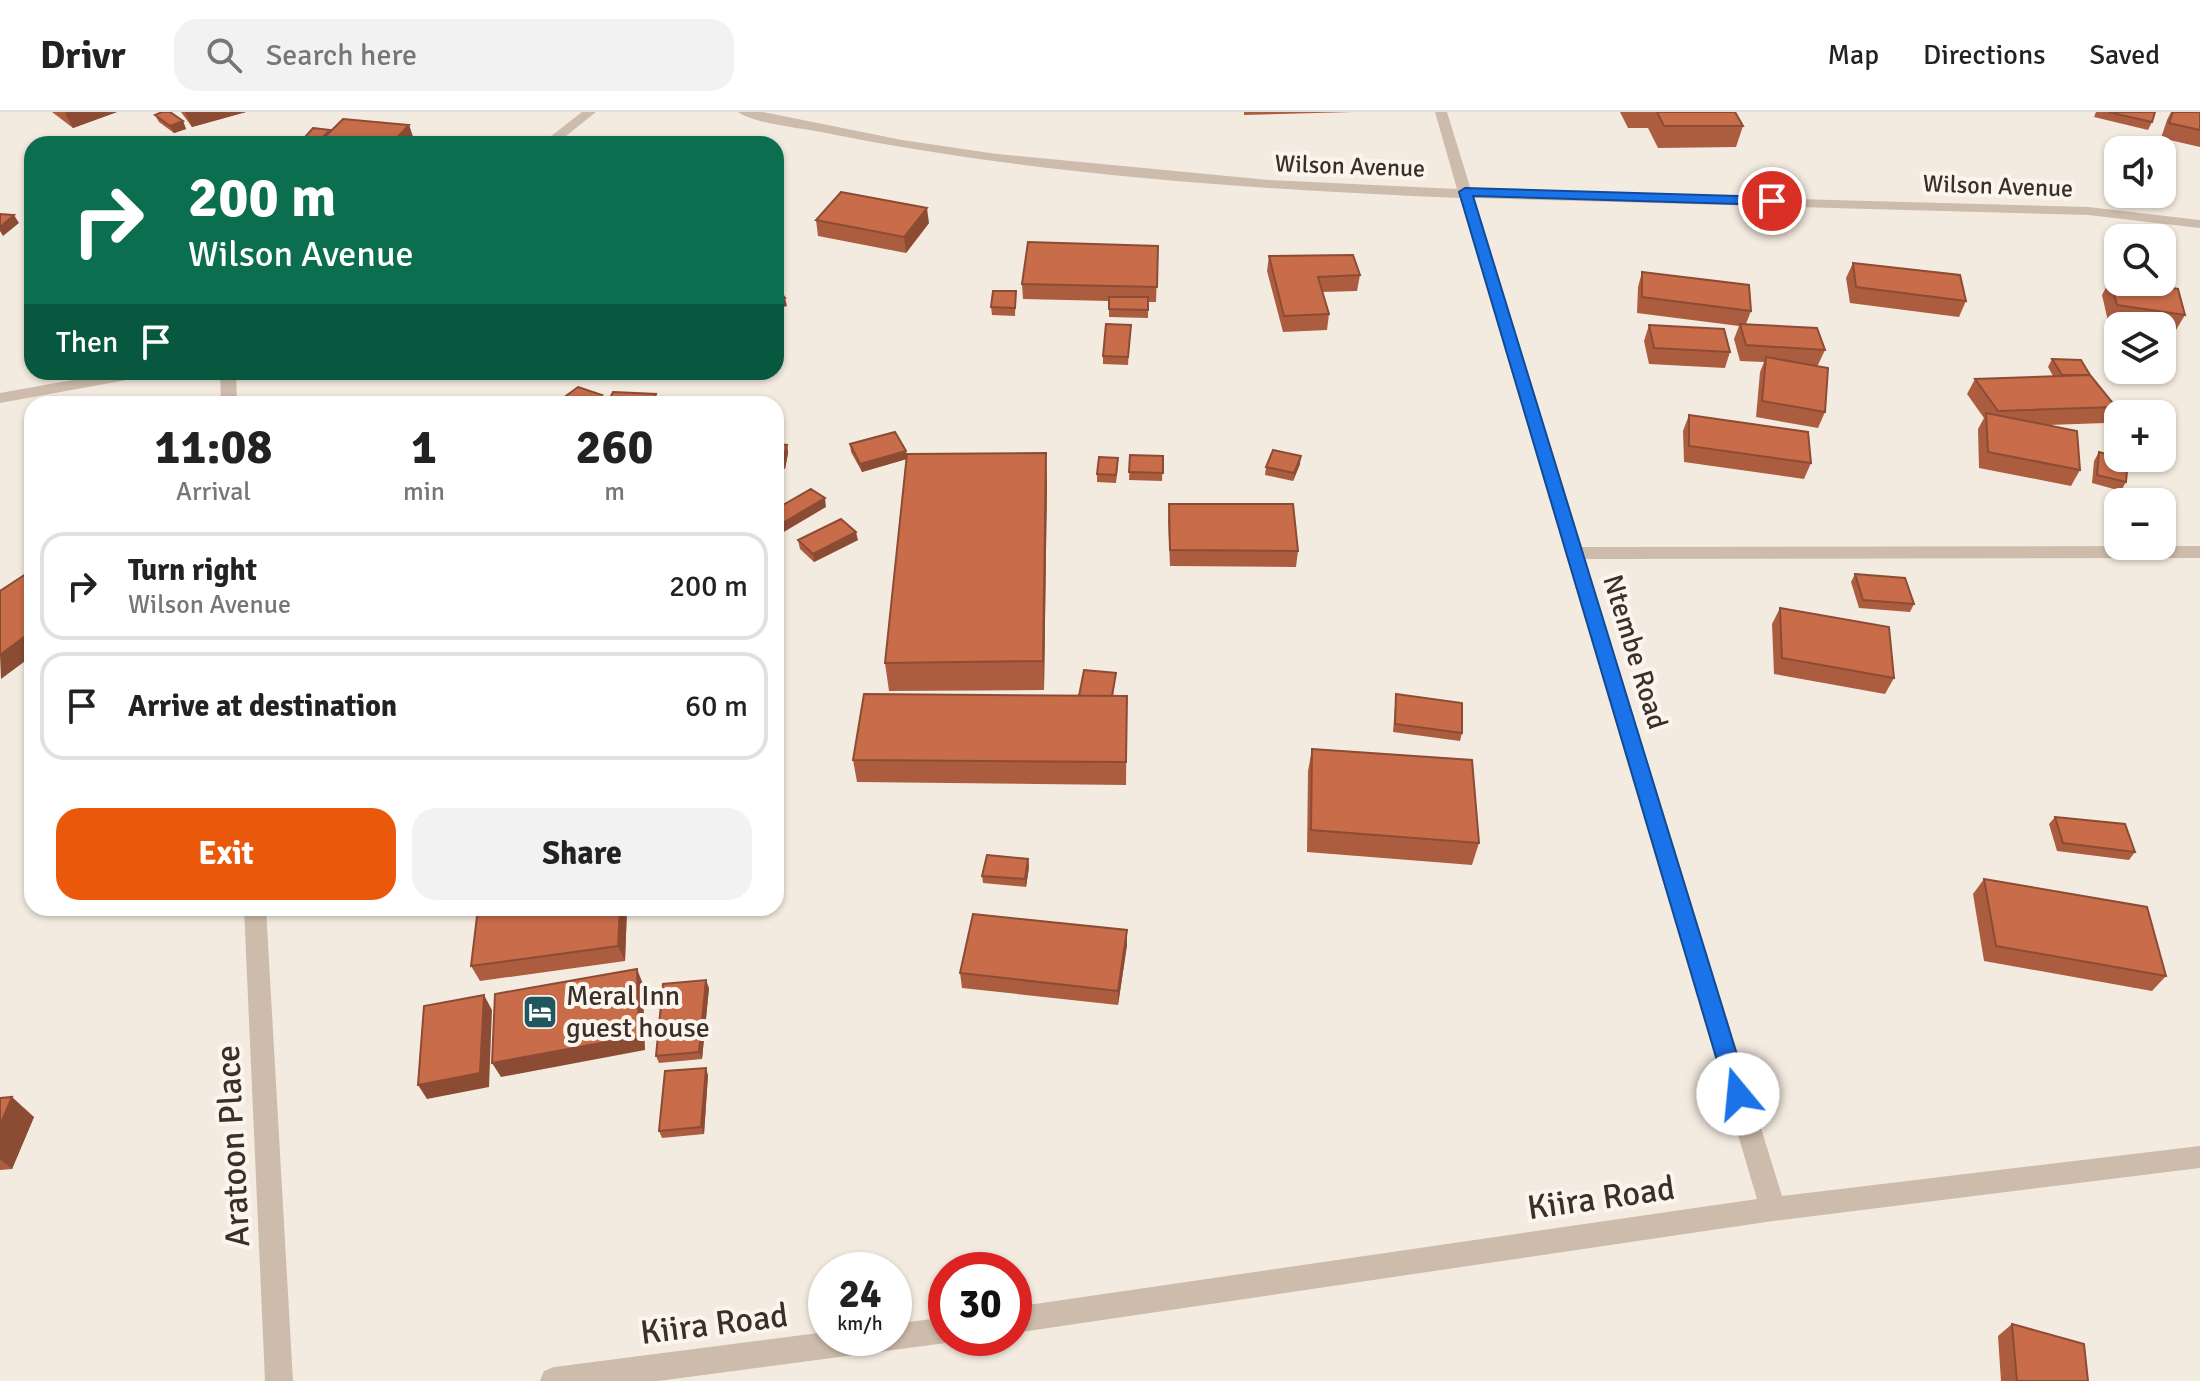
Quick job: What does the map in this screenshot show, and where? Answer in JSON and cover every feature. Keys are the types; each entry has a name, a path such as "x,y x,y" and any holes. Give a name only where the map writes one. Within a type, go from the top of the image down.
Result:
{"street":[{"path":"558,136 590,112"},
{"name":"Wilson Avenue","path":"744,112 872,139 994,158 1268,185 2088,211 2200,224"},
{"name":"Ntembe Road","path":"1441,112 1773,1209"},
{"path":"0,398 99,380"},
{"path":"1576,553 2200,552"},
{"name":"Aratoon Place","path":"255,916 279,1381"},
{"name":"Kiira Road","path":"1032,1317 1773,1209 2200,1157"},
{"name":"Kiira Road","path":"554,1381 808,1348"}],"building":[{"path":"170,112 183,121 170,126 155,115"},
{"path":"1657,112 1735,112 1743,126 1664,126"},
{"path":"2108,112 2155,112 2152,122"},
{"path":"2173,112 2200,112 2200,130 2169,123"},
{"path":"343,119 409,125 399,136 326,136"},
{"path":"313,128 330,130 324,136 306,136"},
{"path":"841,192 927,208 904,237 816,220"},
{"path":"0,214 14,215 0,227"},
{"path":"1028,242 1158,246 1157,287 1022,284"},
{"path":"1353,255 1360,275 1318,277 1329,314 1284,316 1269,256"},
{"path":"1853,263 1960,275 1966,301 1856,287"},
{"path":"1642,272 1749,285 1751,311 1642,297"},
{"path":"2178,289 2185,315 2176,312 2117,305 2114,296 2176,296"},
{"path":"993,291 1016,291 1015,308 991,307"},
{"path":"1109,297 1148,297 1148,310 1109,309"},
{"path":"1106,324 1131,325 1128,357 1103,356"},
{"path":"1740,324 1817,328 1825,350 1746,345"},
{"path":"1649,325 1724,329 1730,352 1654,348"},
{"path":"1766,357 1828,368 1825,412 1762,401"},
{"path":"2052,359 2081,360 2090,375 2062,375"},
{"path":"2090,375 2110,400 2104,400 2104,407 1998,411 1975,379"},
{"path":"578,387 602,395 601,396 566,396"},
{"path":"613,392 656,394 655,396 611,396"},
{"path":"1986,413 2077,431 2080,470 1988,452"},
{"path":"1689,415 1808,432 1811,463 1689,446"},
{"path":"895,432 906,451 860,464 850,444"},
{"path":"1273,450 1301,456 1294,473 1266,467"},
{"path":"2099,452 2104,453 2104,472 2127,472 2126,482 2097,475"},
{"path":"1046,453 1043,661 885,663 907,454"},
{"path":"1130,455 1163,456 1163,473 1129,472"},
{"path":"1099,457 1118,458 1116,475 1097,474"},
{"path":"811,489 825,498 784,522 784,504"},
{"path":"1169,504 1293,504 1298,551 1170,550"},
{"path":"841,519 856,532 813,554 798,540"},
{"path":"1855,574 1905,578 1914,604 1863,600"},
{"path":"24,575 24,637 0,655 0,591"},
{"path":"1780,608 1889,627 1894,678 1782,658"},
{"path":"1084,670 1116,673 1112,696 1079,696"},
{"path":"864,694 1127,696 1126,762 853,760"},
{"path":"1396,694 1462,703 1462,733 1395,724"},
{"path":"1312,749 1472,760 1479,843 1311,830"},
{"path":"2055,817 2125,824 2135,852 2063,843"},
{"path":"987,855 1028,859 1025,879 982,876"},
{"path":"1984,879 2147,907 2166,976 1996,946"},
{"path":"973,914 1127,930 1118,991 960,973"},
{"path":"477,916 620,916 618,946 471,966"},
{"path":"637,969 639,1036 492,1063 495,994"},
{"path":"706,980 699,1052 656,1056 663,984"},
{"path":"484,995 480,1073 418,1085 424,1006"},
{"path":"706,1068 701,1127 659,1131 665,1071"},
{"path":"12,1097 0,1125 0,1098"},
{"path":"2012,1324 2084,1344 2088,1381 2017,1381"}],"place":[{"name":"Meral Inn guest house","path":"540,1012"}],"route":[{"path":"1738,1094 1465,192 1772,201"}]}
